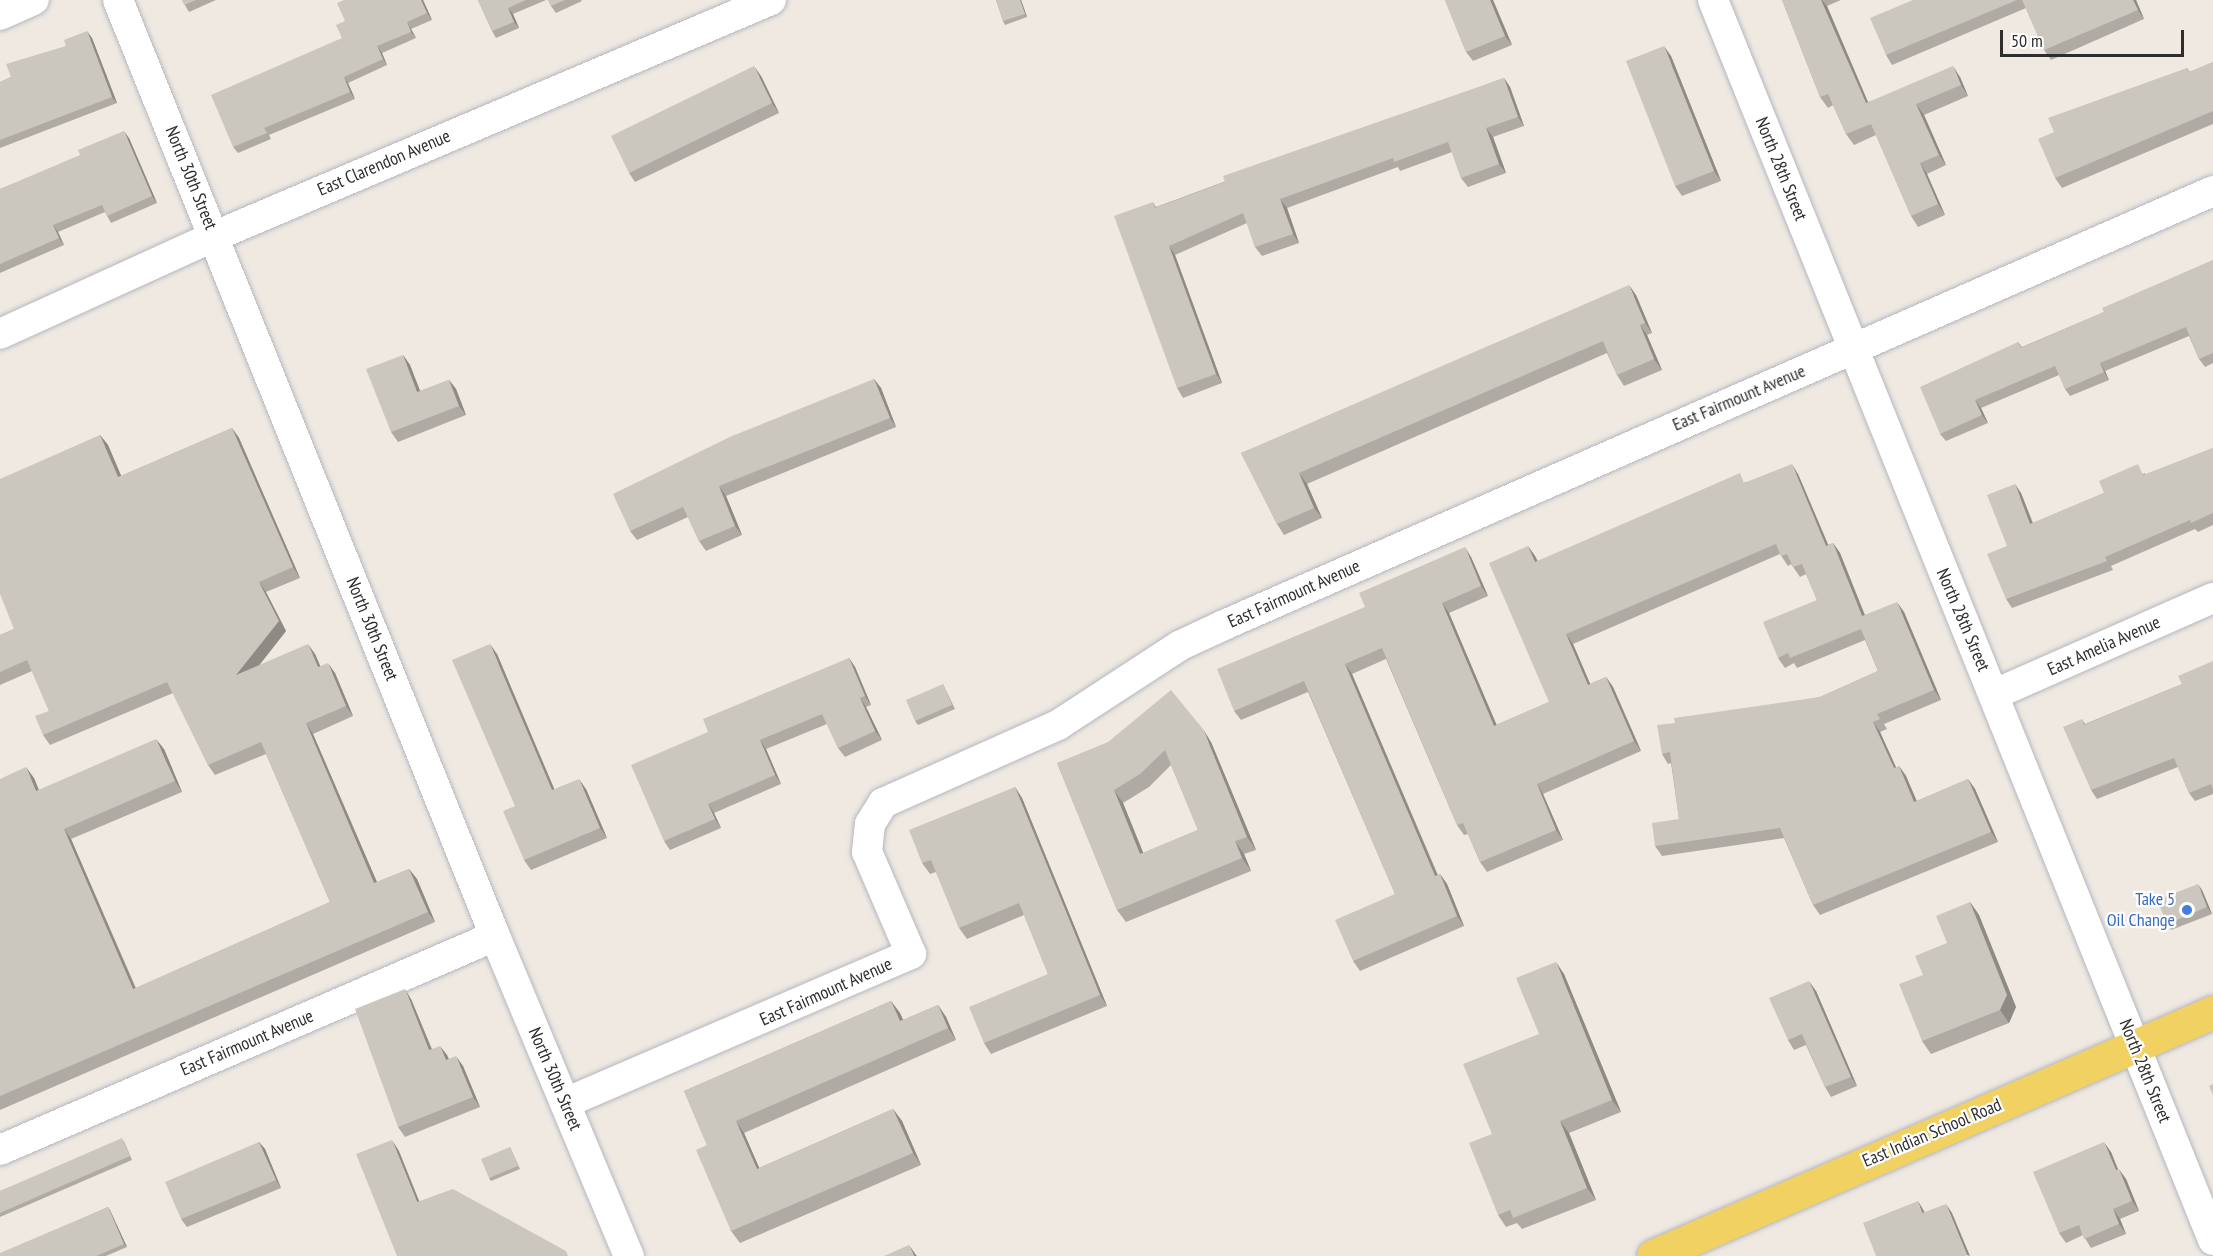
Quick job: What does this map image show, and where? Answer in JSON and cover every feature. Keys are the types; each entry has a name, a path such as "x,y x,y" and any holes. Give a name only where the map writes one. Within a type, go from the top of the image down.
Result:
{"main road":[{"name":"East Indian School Road","path":"1653,1256 2213,1012"}],"street":[{"path":"0,15 34,0"},
{"name":"North 30th Street","path":"118,0 215,236 495,936 629,1256"},
{"name":"East Clarendon Avenue","path":"0,334 215,236 771,0"},
{"name":"North 28th Street","path":"1713,0 1995,694 2213,1240"},
{"name":"East Fairmount Avenue","path":"565,1103 911,954 867,852 870,824 883,803 1058,725 1179,646 1599,458 2213,190"},
{"name":"East Amelia Avenue","path":"1995,694 2213,598"},
{"name":"East Fairmount Avenue","path":"0,1150 495,936"}],"building":[{"path":"182,0 196,0 184,5"},
{"path":"344,0 421,0 427,13 407,22 411,32 377,46 383,59 344,77 350,92 264,128 267,133 233,147 211,95 342,38 336,25 345,21 337,3"},
{"path":"478,0 526,0 508,8 514,22 492,31"},
{"path":"548,0 565,0 551,6"},
{"path":"996,0 1020,0 1025,14 1003,21"},
{"path":"1445,0 1490,0 1505,36 1466,52"},
{"path":"1782,0 1821,0 1866,103 1953,66 1961,85 1916,104 1939,155 1920,163 1938,204 1911,216 1871,124 1846,134 1828,94 1820,97"},
{"path":"1913,0 2017,0 1886,55 1870,18"},
{"path":"2022,0 2133,0 2138,10 2044,50"},
{"path":"87,31 112,97 0,140 0,82 11,77 6,64 66,46 64,40"},
{"path":"1664,46 1714,171 1675,186 1626,61"},
{"path":"2213,62 2213,111 2055,178 2038,139 2054,132 2048,118 2187,68 2189,72"},
{"path":"754,66 772,103 629,173 611,136"},
{"path":"1504,78 1518,117 1486,128 1499,164 1461,178 1448,142 1394,162 1393,158 1280,199 1293,234 1255,247 1243,213 1169,246 1216,374 1177,388 1114,216 1153,202 1155,208 1225,182 1223,176"},
{"path":"124,131 152,196 107,216 102,205 53,225 59,238 0,264 0,189 80,155 78,150"},
{"path":"2213,260 2213,353 2199,359 2186,327 2100,363 2104,372 2065,389 2055,366 1975,400 1982,415 1940,434 1920,387 2018,342 2021,348 2104,312 2102,308"},
{"path":"1629,285 1645,323 1640,325 1654,359 1617,375 1603,341 1299,473 1314,508 1277,524 1241,453"},
{"path":"403,355 417,392 449,380 459,406 391,432 366,369"},
{"path":"874,379 890,418 719,486 735,526 699,541 683,507 630,531 613,494 732,436"},
{"path":"232,428 293,567 259,582 279,621 236,675 308,644 318,667 328,663 346,706 306,723 374,883 409,869 428,912 0,1096 0,779 26,767 36,791 156,739 175,781 64,829 133,989 330,902 261,742 208,765 167,682 43,735 35,716 49,711 27,660 0,672 0,635 14,629 0,594 0,479 100,435 118,477"},
{"path":"2213,448 2213,513 2191,523 2190,520 2105,557 2107,561 2006,599 1987,554 2007,546 1987,495 2015,484 2030,524 2104,493 2099,481 2138,464 2143,475"},
{"path":"1792,464 1826,546 1833,543 1862,616 1897,602 1934,690 1877,714 1880,719 1873,722 1894,768 1899,766 1914,802 1968,779 1991,832 1813,905 1780,828 1655,846 1652,823 1679,819 1670,752 1662,754 1657,725 1675,723 1674,718 1820,697 1878,671 1861,629 1790,658 1788,653 1778,658 1763,622 1817,600 1802,564 1793,567 1787,554 1781,556 1776,544 1566,634 1588,685 1606,677 1634,741 1537,784 1556,830 1480,862 1463,823 1457,825 1382,648 1345,664 1435,876 1440,874 1457,916 1353,961 1335,920 1395,894 1304,681 1234,711 1217,669 1365,607 1359,593 1465,547 1481,586 1442,603 1494,726 1549,702 1489,563 1528,546 1535,562 1740,473 1744,483"},
{"path":"490,644 552,790 579,779 600,828 524,860 503,811 515,806 452,660"},
{"path":"849,658 865,696 860,698 875,731 838,748 822,714 760,740 775,775 708,804 715,819 664,841 631,765 708,732 703,719"},
{"path":"2213,661 2213,789 2211,784 2189,793 2174,758 2091,790 2063,727 2082,719 2084,725 2182,684 2178,676"},
{"path":"943,684 952,705 915,721 906,700"},
{"path":"1171,690 1203,729 1247,837 1235,841 1242,858 1117,910 1057,763 1108,742","holes":["1165,750 1198,830 1140,854 1114,790 1140,774"]},
{"path":"1015,787 1100,995 984,1043 969,1007 1048,974 1019,903 959,928 931,860 922,863 909,830"},
{"name":"Take 5 Oil Change","path":"2198,884 2207,907 2167,924 2157,900"},
{"path":"1970,902 2007,995 2000,1010 1922,1041 1899,984 1923,975 1915,956 1947,943 1936,916"},
{"path":"1556,962 1612,1100 1560,1121 1587,1188 1513,1218 1510,1210 1498,1215 1469,1143 1492,1134 1463,1064 1539,1034 1516,978"},
{"path":"1809,981 1851,1077 1825,1087 1802,1034 1788,1040 1769,998"},
{"path":"405,989 429,1050 440,1046 446,1060 456,1056 473,1097 398,1127 355,1009"},
{"path":"891,1001 900,1021 938,1005 948,1028 736,1121 757,1169 893,1109 913,1153 731,1231 696,1150 707,1145 684,1091"},
{"path":"122,1138 130,1156 0,1213 0,1191"},
{"path":"392,1140 417,1202 453,1189 566,1251 568,1256 397,1256 356,1154"},
{"path":"259,1142 276,1180 181,1219 165,1182"},
{"path":"2104,1142 2116,1170 2119,1169 2132,1201 2113,1209 2119,1224 2084,1239 2079,1225 2059,1233 2033,1172"},
{"path":"510,1147 518,1166 489,1178 481,1159"},
{"path":"1918,1201 1922,1213 1946,1204 1967,1255 1876,1256 1863,1223"},
{"path":"108,1207 124,1244 96,1256 0,1256 0,1253"},
{"path":"909,1245 914,1256 884,1256"}],"place":[{"name":"Take 5 Oil Change","path":"2187,910"}]}
